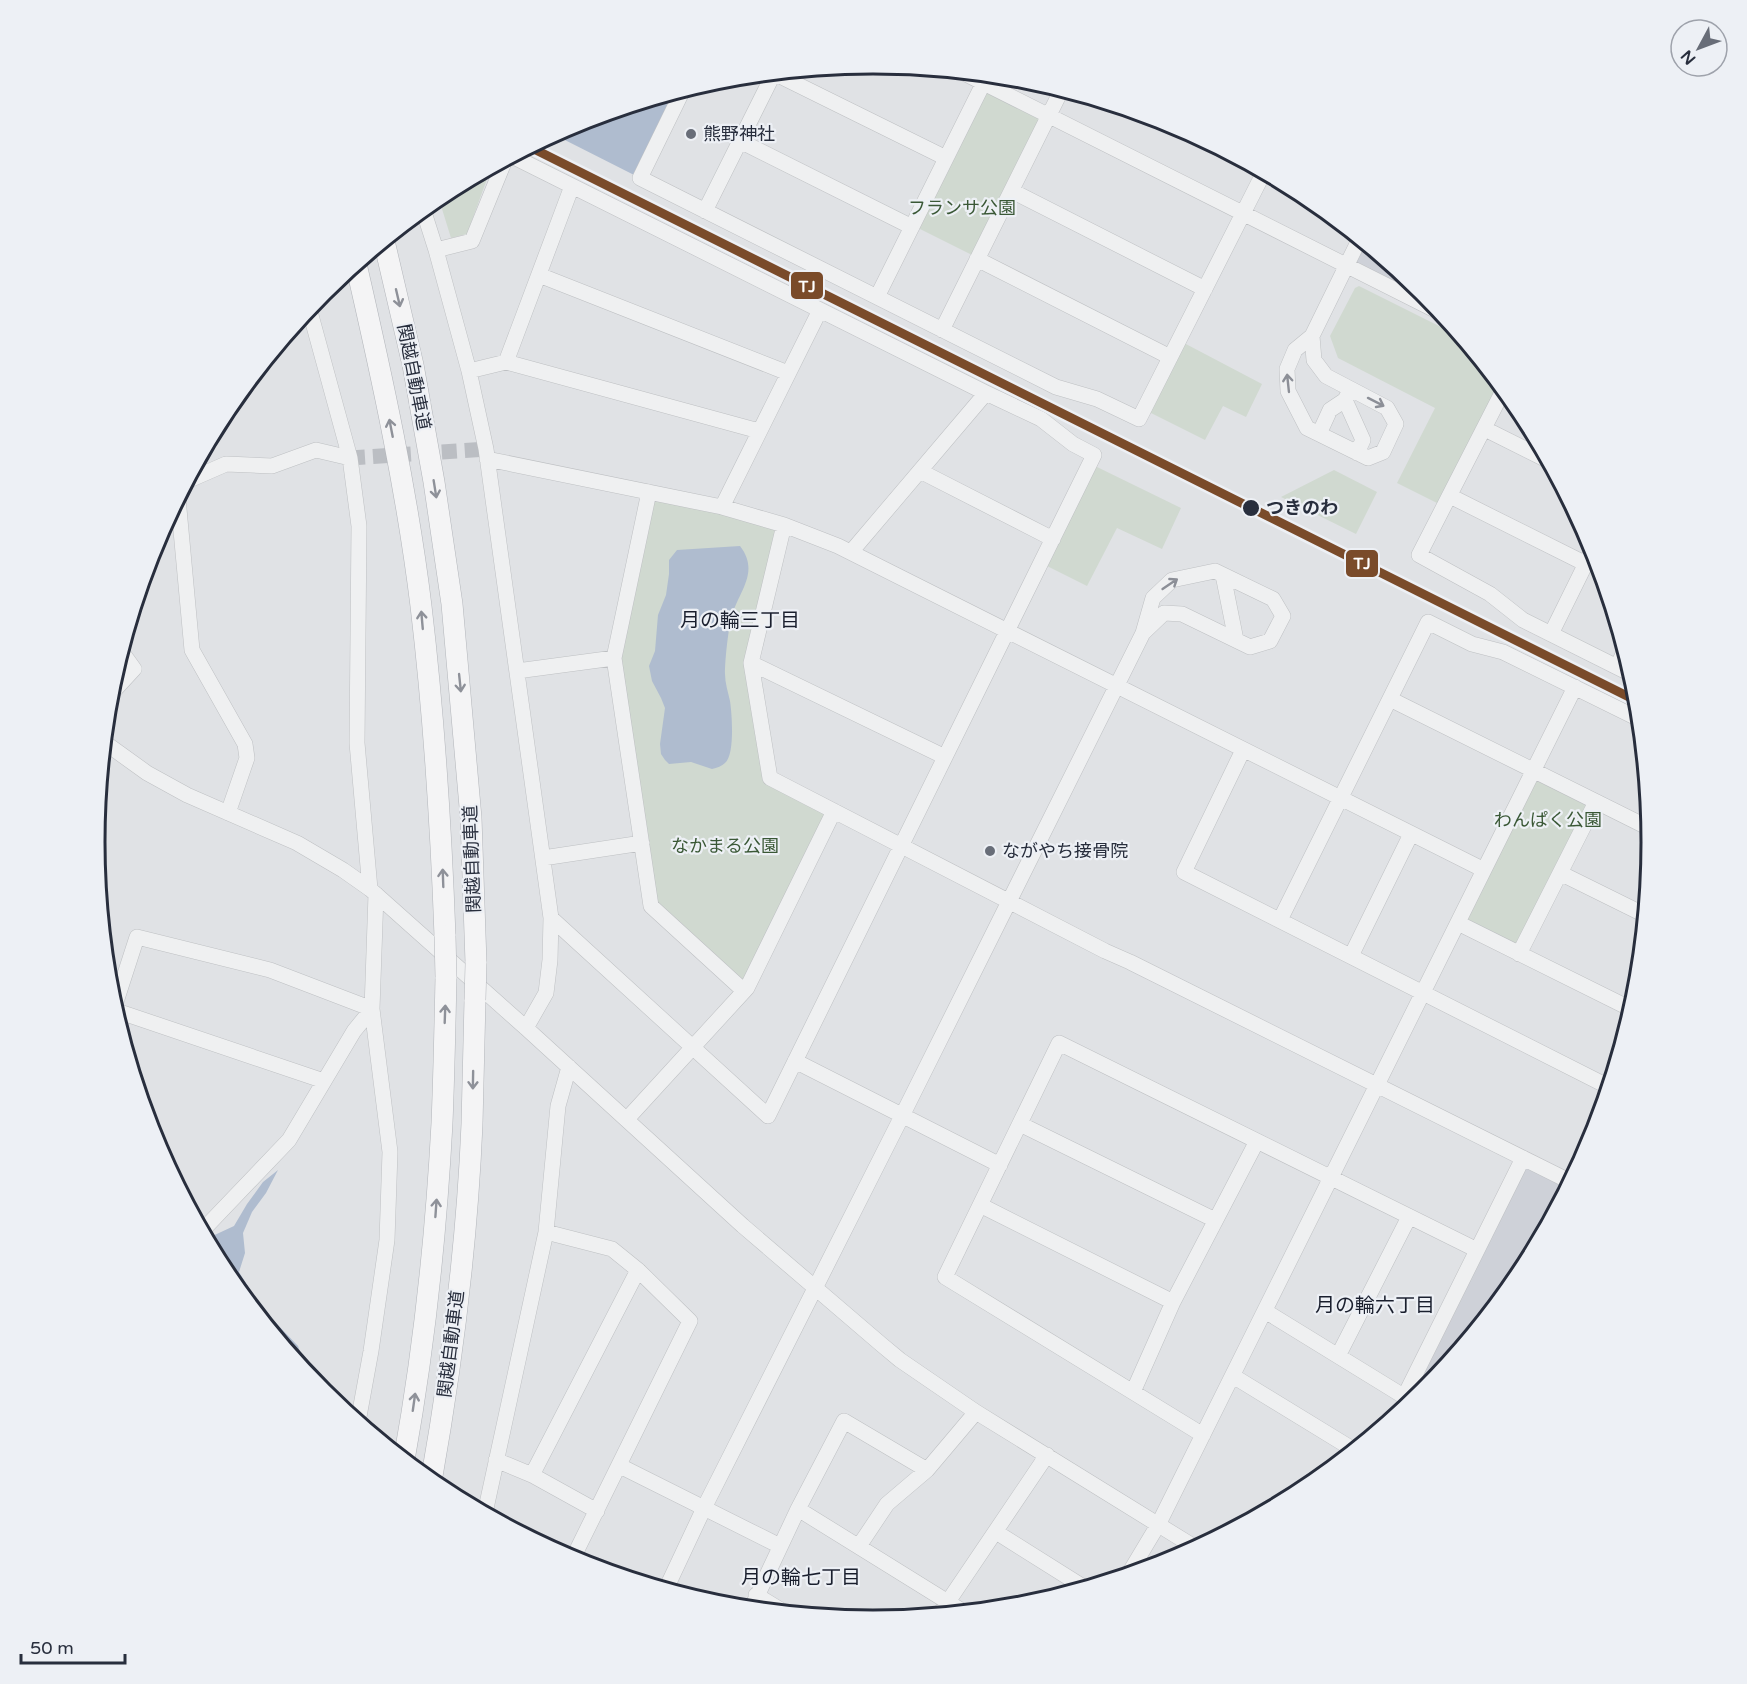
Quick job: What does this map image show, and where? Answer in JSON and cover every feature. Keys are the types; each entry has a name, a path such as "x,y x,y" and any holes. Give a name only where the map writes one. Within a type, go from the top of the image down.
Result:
{"highway":[{"name":"関越自動車道","path":"386,249 413,365 434,482 452,604 471,818 476,963 471,1125 464,1232 453,1338 433,1471"},
{"name":"関越自動車道","path":"358,273 403,488 421,606 440,822 445,936 442,1124 434,1231 423,1334 405,1451"}],"street":[{"path":"786,79 946,158"},
{"path":"705,211 770,80"},
{"path":"877,297 985,82"},
{"path":"993,83 1049,115 1420,302"},
{"path":"942,330 1058,97"},
{"path":"679,99 640,178 1056,387 1097,399 1139,419 1261,178"},
{"path":"740,141 912,227"},
{"path":"520,160 1041,419 1073,444 1094,455 768,1116 551,918"},
{"path":"436,250 472,241 501,170"},
{"path":"506,362 572,186"},
{"path":"1012,191 1205,289"},
{"path":"426,218 469,370 487,459 551,918 546,993 526,1028"},
{"path":"1312,336 1314,360 1326,376 1347,394 1387,408 1396,424 1383,452 1368,458 1308,428 1288,391 1287,369 1295,350 1312,336 1357,245"},
{"path":"977,259 1170,357"},
{"path":"539,275 788,373"},
{"path":"722,507 820,310"},
{"path":"309,321 350,458 359,526 357,743 373,891 372,1010 390,1152 387,1240 360,1413"},
{"path":"469,370 506,362 759,431"},
{"path":"851,552 986,393"},
{"path":"1319,434 1330,410 1347,394"},
{"path":"1347,394 1363,440 1358,453"},
{"path":"1500,398 1419,555 1490,594 1523,620 1622,669"},
{"path":"1485,429 1537,455"},
{"path":"198,476 226,464 272,466 316,450 350,458"},
{"path":"487,459 722,507 806,532 851,552 1484,870"},
{"path":"920,471 1053,539"},
{"path":"649,492 615,658 651,906 744,991"},
{"path":"1450,496 1586,564"},
{"path":"179,512 192,650 245,744 247,758 228,813"},
{"path":"784,525 751,663 770,778 1009,902 1564,1179"},
{"path":"1551,634 1588,559"},
{"path":"669,1582 704,1508 1143,633 1153,598 1172,580 1215,571 1274,599 1282,616 1270,641 1250,648 1182,614 1164,613 1143,633"},
{"path":"1223,575 1236,640"},
{"path":"1281,920 1428,622 1472,644 1503,652 1631,715"},
{"path":"517,671 615,658"},
{"path":"122,682 134,669 127,660"},
{"path":"1617,667 1620,661"},
{"path":"751,663 945,758"},
{"path":"1134,1565 1158,1525 1233,1376 1575,687"},
{"path":"1390,699 1641,825"},
{"path":"111,747 147,772 188,795 297,843 373,891 743,1226 900,1360 976,1412 1188,1543"},
{"path":"1243,750 1184,872 1603,1084"},
{"path":"1519,954 1596,802"},
{"path":"627,1119 744,991 834,811"},
{"path":"1352,956 1411,834"},
{"path":"543,858 642,843"},
{"path":"1560,873 1638,912"},
{"path":"1458,923 1624,1006"},
{"path":"120,991 137,936 270,970 372,1010"},
{"path":"208,1225 289,1140 354,1031 372,1010"},
{"path":"125,1013 324,1081"},
{"path":"1203,1435 945,1277 1059,1043 1477,1250"},
{"path":"795,1061 1000,1165"},
{"path":"486,1506 546,1232 558,1106 569,1067"},
{"path":"1020,1124 1215,1220"},
{"path":"1133,1392 1173,1302 1257,1141"},
{"path":"1415,1387 1477,1250 1523,1158"},
{"path":"980,1205 1173,1302"},
{"path":"1338,1356 1409,1217"},
{"path":"546,1232 612,1249 638,1270 690,1321 577,1551"},
{"path":"532,1476 638,1270"},
{"path":"1265,1311 1404,1397"},
{"path":"1233,1376 1348,1446"},
{"path":"859,1546 887,1504 927,1470 976,1412"},
{"path":"754,1601 844,1421 927,1470"},
{"path":"944,1607 1047,1455"},
{"path":"496,1460 532,1476 597,1511"},
{"path":"620,1466 780,1546"},
{"path":"798,1509 859,1546 942,1607"},
{"path":"996,1532 1077,1583"}],"shaded area":[{"path":"1357,245 1418,300 1347,265"},
{"path":"1523,1158 1564,1179 1539,1226 1483,1310 1451,1349 1404,1397"}],"green space":[{"name":"フランサ公園","path":"984,83 1049,115 978,258 912,225"},
{"path":"488,177 467,234 451,238 441,207"},
{"path":"1359,286 1446,329 1496,392 1439,504 1397,483 1435,408 1338,358 1330,336 1355,288"},
{"path":"1184,343 1262,384 1246,417 1223,406 1205,440 1149,412"},
{"path":"1095,466 1181,508 1162,549 1117,528 1087,586 1045,565"},
{"path":"1334,470 1377,492 1356,534 1281,497"},
{"name":"なかまる公園","path":"649,492 784,525 751,663 770,778 834,811 747,988 651,906 614,658"},
{"name":"わんぱく公園","path":"1533,771 1596,802 1519,954 1458,923"}],"water":[{"path":"679,99 640,178 563,139 626,114"},
{"path":"740,546 746,556 748,574 731,619 727,646 725,677 732,724 732,743 728,759 722,765 712,769 691,762 669,764 661,754 660,744 665,708 652,681 649,666 655,651 658,615 666,595 669,560 677,550"},
{"path":"278,1170 266,1193 252,1212 243,1233 245,1253 239,1272 274,1321 298,1346 301,1354 264,1310 235,1269 214,1235 234,1226 263,1182"}],"tunnel":[{"path":"350,458 486,449"}],"transit line":[{"name":"TJ","path":"538,151 1628,696"}],"place":[{"name":"熊野神社","path":"691,134"},
{"name":"つきのわ","path":"1251,508"},
{"name":"ながやち接骨院","path":"990,851"}],"district":[{"name":"月の輪三丁目","path":"740,620"},
{"name":"月の輪六丁目","path":"1375,1305"},
{"name":"月の輪七丁目","path":"801,1577"}]}
